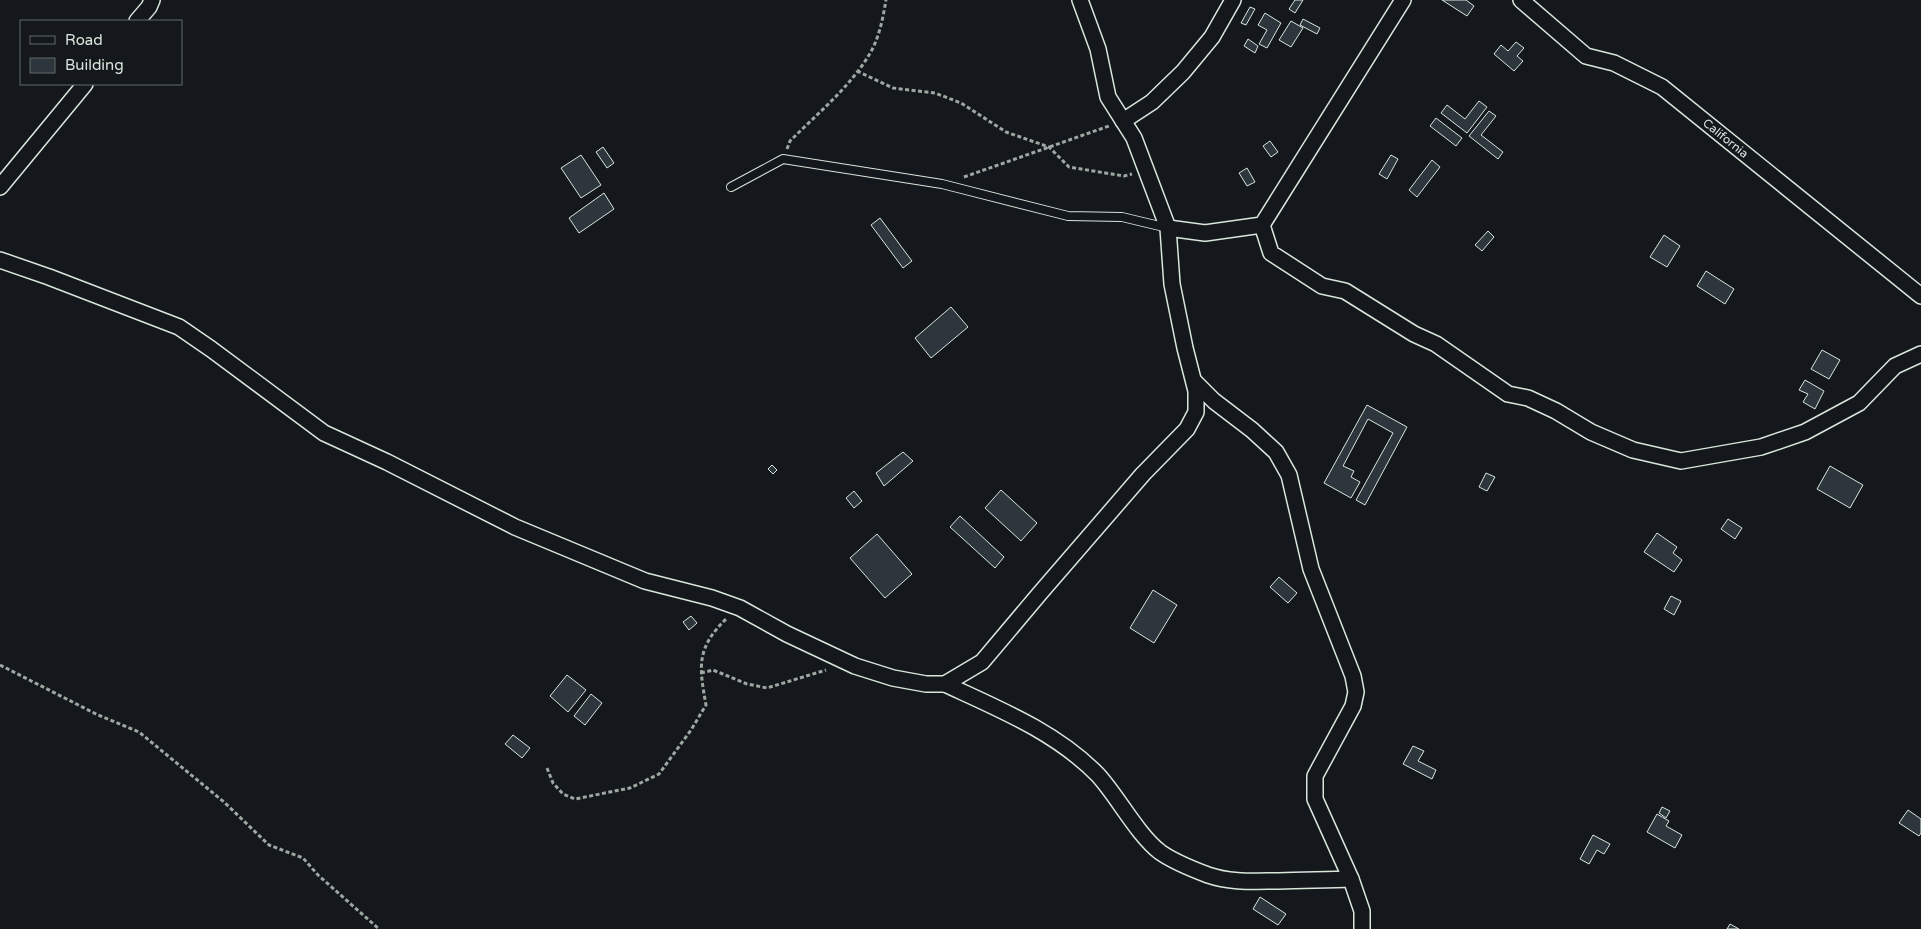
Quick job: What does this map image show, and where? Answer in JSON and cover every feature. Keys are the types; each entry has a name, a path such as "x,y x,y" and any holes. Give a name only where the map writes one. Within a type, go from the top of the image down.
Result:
{"street":[{"path":"138,20 149,7 152,0"},
{"path":"945,684 982,662 1143,474 1187,429 1196,412 1196,391 1172,284 1168,228 1134,138 1108,97 1098,49 1080,0"},
{"path":"1123,121 1152,102 1183,72 1212,37 1233,0"},
{"path":"1403,0 1262,225 1271,253 1322,286 1344,291 1414,334 1436,344 1508,394 1528,398 1556,411 1591,432 1633,450 1680,461 1761,448 1805,432 1859,403 1895,366 1921,354"},
{"name":"California","path":"1521,0 1586,56 1614,63 1662,87 1921,296"},
{"path":"0,187 84,85"},
{"path":"1168,228 1205,233 1262,225"},
{"path":"0,260 178,327 211,349 324,433 387,462 515,527 645,581 712,598 740,608 787,634 854,666 894,678 926,684 945,684 998,708 1041,730 1097,775 1141,831 1160,851 1209,876 1243,882 1352,879"},
{"path":"1194,382 1276,452 1289,475 1311,569 1353,676 1356,692 1353,706 1315,776 1315,799 1352,879 1362,911 1362,929"}],"lane":[{"path":"731,187 783,159 942,184 1068,216 1122,217 1168,228"}],"path":[{"path":"783,159 790,141 857,71 869,55 883,19 886,0"},
{"path":"857,71 893,88 935,93 961,103 1006,132 1049,147 1069,167 1124,176 1146,169"},
{"path":"942,184 1123,121"},
{"path":"547,768 553,784 563,794 575,799 630,788 659,774 706,705 701,673 702,658 708,638 726,619 740,608"},
{"path":"0,665 98,715 140,732 224,802 269,845 302,858 318,875 379,929"},
{"path":"701,673 713,670 747,684 767,688 824,671 854,666"}],"building":[{"path":"1295,0 1303,0 1295,13 1289,9"},
{"path":"1442,0 1466,0 1474,6 1467,16"},
{"path":"1250,7 1255,9 1246,25 1241,23"},
{"path":"1265,13 1281,23 1267,48 1259,44 1267,30 1258,25"},
{"path":"1303,19 1320,28 1317,34 1300,25"},
{"path":"1291,21 1303,28 1291,47 1279,40"},
{"path":"1248,39 1258,46 1255,53 1244,46"},
{"path":"1516,42 1524,48 1517,56 1523,61 1514,71 1494,54 1501,45 1508,51"},
{"path":"1479,101 1487,107 1467,133 1441,113 1447,105 1465,119"},
{"path":"1489,111 1496,116 1481,135 1503,152 1498,159 1469,136"},
{"path":"1436,118 1462,138 1456,146 1430,126"},
{"path":"1270,141 1278,152 1271,157 1263,146"},
{"path":"603,147 614,163 607,168 596,152"},
{"path":"581,155 601,185 581,198 561,168"},
{"path":"1391,155 1398,159 1387,179 1379,174"},
{"path":"1432,160 1440,167 1417,197 1409,190"},
{"path":"1247,168 1255,182 1247,186 1239,173"},
{"path":"604,193 614,209 579,233 569,218"},
{"path":"880,218 912,261 903,268 871,225"},
{"path":"1488,231 1494,237 1482,251 1475,245"},
{"path":"1664,235 1680,246 1667,267 1650,257"},
{"path":"1706,271 1734,289 1725,304 1697,286"},
{"path":"951,307 968,327 931,358 915,338"},
{"path":"1822,350 1840,360 1829,379 1811,369"},
{"path":"1805,380 1824,391 1815,409 1803,402 1808,394 1799,390"},
{"path":"1367,405 1407,427 1365,505 1356,500 1393,433 1368,419 1343,466 1354,471 1351,477 1360,482 1351,498 1324,483"},
{"path":"903,452 913,461 884,486 876,473"},
{"path":"772,465 777,470 773,474 768,469"},
{"path":"1830,466 1863,485 1850,508 1817,489"},
{"path":"1486,473 1495,477 1487,491 1479,487"},
{"path":"1001,490 1037,523 1021,541 985,508"},
{"path":"854,491 862,501 854,508 846,498"},
{"path":"960,516 1004,557 995,568 950,527"},
{"path":"1728,519 1742,528 1735,539 1721,529"},
{"path":"1657,533 1677,547 1673,553 1682,560 1674,572 1644,552"},
{"path":"877,534 912,574 885,598 850,558"},
{"path":"1279,577 1297,593 1288,603 1270,587"},
{"path":"1153,590 1177,605 1154,643 1130,628"},
{"path":"1671,596 1681,601 1674,615 1664,609"},
{"path":"691,616 697,623 689,630 683,622"},
{"path":"567,675 586,690 568,712 550,696"},
{"path":"591,694 602,703 585,725 574,716"},
{"path":"513,735 530,748 522,758 505,744"},
{"path":"1413,746 1424,751 1418,761 1436,770 1432,779 1403,764"},
{"path":"1662,807 1670,811 1666,818 1659,813"},
{"path":"1908,810 1921,819 1921,833 1919,836 1899,823"},
{"path":"1657,814 1669,821 1666,826 1682,835 1675,848 1647,832"},
{"path":"1593,835 1610,844 1604,854 1597,850 1589,864 1580,859"},
{"path":"1260,897 1286,914 1278,925 1253,909"},
{"path":"1730,924 1739,929 1727,929"}]}
